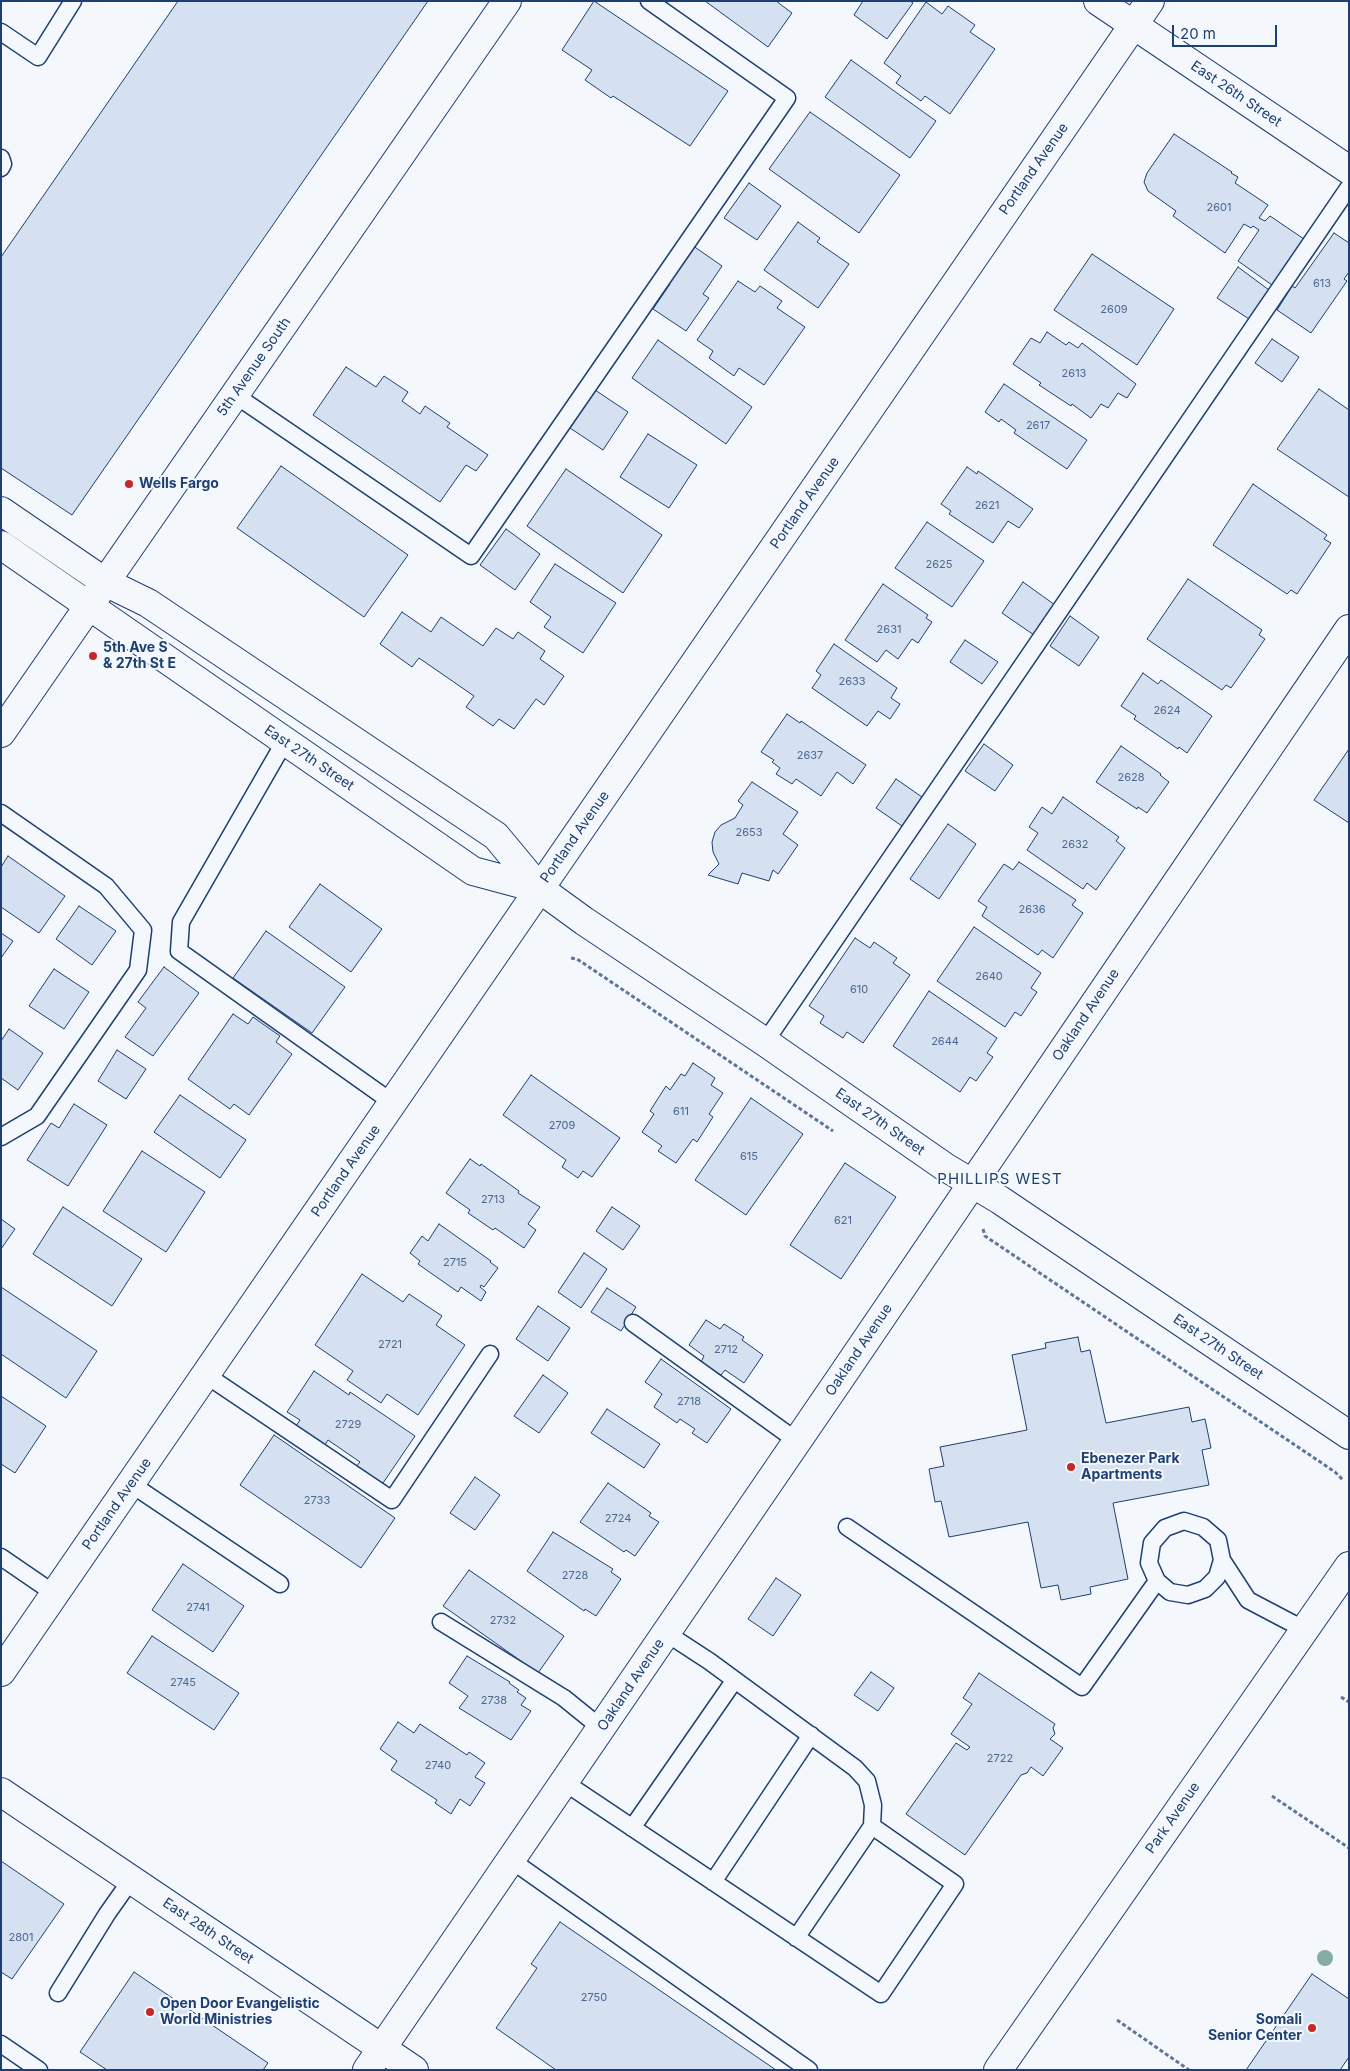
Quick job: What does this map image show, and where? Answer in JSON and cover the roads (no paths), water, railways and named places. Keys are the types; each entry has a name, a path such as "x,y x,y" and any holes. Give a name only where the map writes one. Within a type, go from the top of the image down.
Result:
{"street":[{"name":"5th Avenue South","path":"1,734 507,1"},
{"name":"East 26th Street","path":"1098,1 1349,170"},
{"name":"Portland Avenue","path":"1,1672 1150,1"},
{"name":"East 27th Street","path":"1,511 105,582 148,602 496,836 540,888 584,921 972,1184 1349,1435"},
{"name":"East 27th Street","path":"1,545 472,871 540,888"},
{"name":"Oakland Avenue","path":"375,2059 1349,629"},
{"name":"Park Avenue","path":"998,2070 1349,1566"},
{"name":"East 28th Street","path":"1,1792 131,1880 375,2059 414,2070"}],"lane":[{"path":"1,32 38,57 73,1"},
{"path":"235,395 471,556 787,98 649,1"},
{"path":"1,158 3,164 1,168"},
{"path":"765,1042 1349,187"},
{"path":"285,742 181,922 179,951 392,1103"},
{"path":"1,813 106,886 143,930 138,970 37,1116 1,1137"},
{"path":"633,1323 797,1441"},
{"path":"206,1375 392,1500 490,1354"},
{"path":"131,1484 280,1584"},
{"path":"1222,1560 1217,1577 1205,1589 1188,1595 1170,1592 1157,1581 1149,1562 1152,1543 1165,1528 1184,1522 1203,1527 1218,1540 1222,1560 1248,1600 1305,1630"},
{"path":"847,1527 1082,1687 1157,1581"},
{"path":"1,1557 55,1594"},
{"path":"440,1622 564,1698 601,1728"},
{"path":"666,1633 709,1661 734,1681 811,1735 855,1768 867,1781 873,1805 872,1826 796,1938"},
{"path":"632,1828 734,1681"},
{"path":"713,1882 811,1735"},
{"path":"564,1782 881,1994 955,1884 872,1826"},
{"path":"511,1860 809,2070"},
{"path":"58,1993 131,1880"},
{"path":"1,2044 39,2070"}],"place":[{"name":"Wells Fargo","path":"129,484"},
{"name":"5th Ave S & 27th St E","path":"93,656"},
{"name":"Ebenezer Park Apartments","path":"1071,1467"},
{"name":"Open Door Evangelistic World Ministries","path":"150,2012"},
{"name":"Somali Senior Center","path":"1312,2028"}],"district":[{"name":"PHILLIPS WEST","path":"1000,1179"}]}
